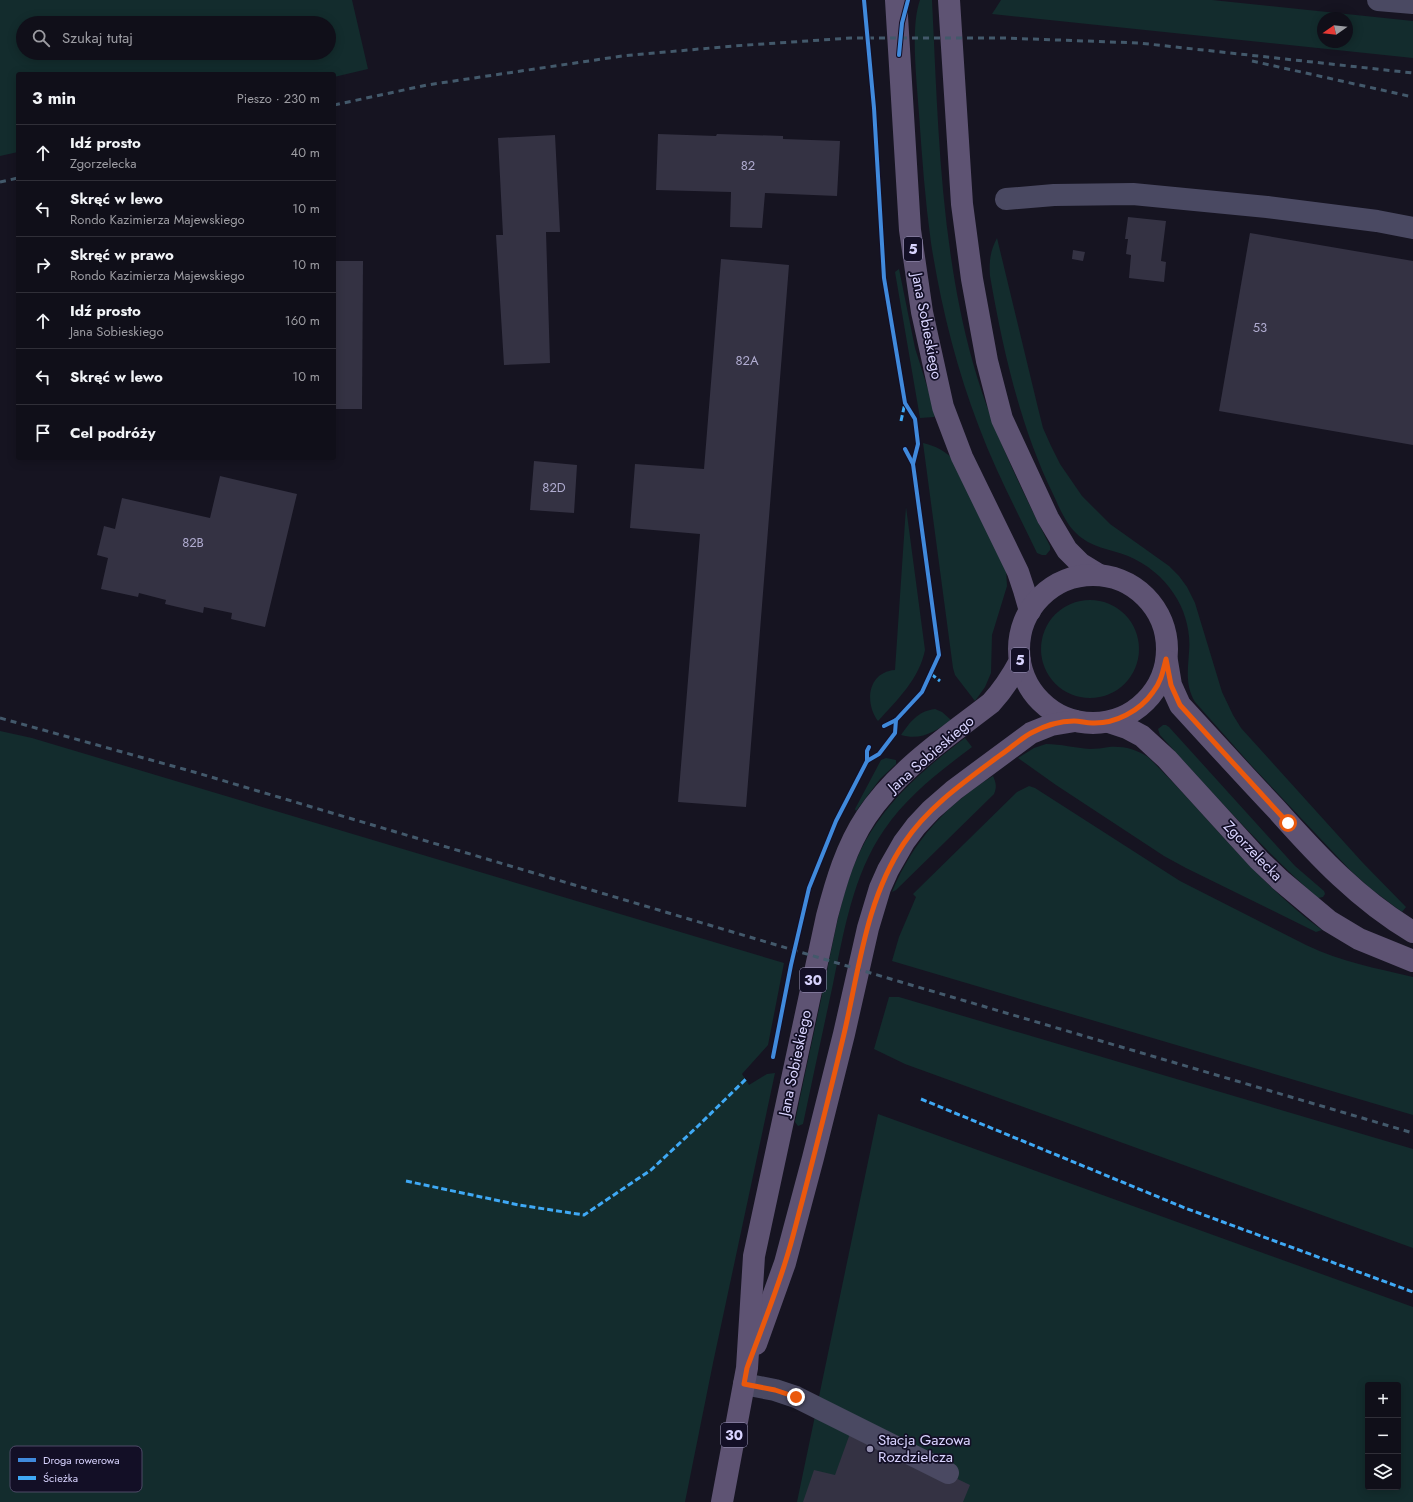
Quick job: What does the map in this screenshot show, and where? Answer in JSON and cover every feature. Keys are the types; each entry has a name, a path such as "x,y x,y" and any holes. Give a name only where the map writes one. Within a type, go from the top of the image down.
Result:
{"main road":[{"name":"Jana Sobieskiego","path":"896,0 910,230 922,312 943,408 962,456 1018,572 1030,611"},
{"name":"5","path":"949,0 962,204 972,280 987,361 998,405 1002,419 1016,451 1048,518 1059,537 1067,550 1081,564 1098,575"},
{"name":"5","path":"1098,575 1118,579 1136,589 1151,602 1161,620 1167,639 1166,659 1162,677 1153,693 1141,706 1126,716 1109,722 1092,723 1075,721 1055,713 1039,699 1026,682 1020,661 1019,644 1023,627 1030,611 1048,591 1072,578 1098,575"},
{"name":"5","path":"1166,659 1171,685 1180,705 1321,858 1361,896 1394,921 1413,932"},
{"name":"Jana Sobieskiego","path":"722,1502 745,1376 754,1256 827,916 841,868 865,818 897,779 918,760 991,703 1011,678 1020,661"},
{"name":"Jana Sobieskiego","path":"745,1376 785,1263 844,1034 868,928 880,888 888,870 904,842 916,826 931,810 954,790 1031,733 1051,725 1075,721"},
{"name":"Zgorzelecka","path":"1109,722 1128,728 1142,736 1166,759 1259,860 1280,880 1323,916 1359,939 1413,961"}],"street":[{"path":"899,54 902,23 908,0"},
{"path":"1378,0 1413,3"},
{"path":"1006,199 1054,195 1133,194 1268,206 1377,221 1413,228"},
{"path":"745,1376 775,1390 796,1397 948,1473"}],"green space":[{"path":"0,0 352,0 368,69 336,77 336,72 16,72 16,152 0,156"},
{"path":"920,0 932,0 942,183 947,228 962,318 973,363 988,410 1017,479 1050,546 1050,550 1046,555 1037,553 985,443 956,359 939,290 927,211 916,72 915,25"},
{"path":"1001,0 1212,0 1327,12 1317,12 1317,48 992,14"},
{"path":"1353,15 1413,21 1413,58 1317,48 1353,48"},
{"path":"997,238 1043,428 1060,464 1082,496 1110,524 1169,566 1179,576 1187,587 1195,603 1222,692 1241,728 1363,863 1406,907 1402,912 1370,888 1350,870 1251,765 1195,702 1188,683 1188,629 1178,600 1165,582 1148,567 1135,559 1101,548 1088,542 1072,529 1066,520 1041,468 1031,442 1007,360 990,276 990,257"},
{"path":"899,269 915,348 936,415 934,417 920,418 895,272"},
{"path":"923,443 940,449 954,460 1006,569 1007,586 992,635 991,673 985,687 975,701 955,675 953,668"},
{"path":"906,507 925,650 913,679 900,697 878,721 871,705 871,689 879,676 886,672 895,670"},
{"path":"1090,600 1109,604 1125,614 1135,630 1139,649 1135,668 1125,684 1109,694 1090,698 1071,694 1055,684 1045,668 1041,649 1045,630 1055,614 1071,604"},
{"path":"935,709 942,712 951,720 940,728 922,736 908,737 901,735 915,718 924,712"},
{"path":"1163,725 1169,727 1295,866 1324,891 1325,894 1323,897 1318,898 1297,879 1217,798 1160,735 1158,729"},
{"path":"0,731 32,738 784,963 768,1045 742,1074 749,1085 767,1074 775,1073 685,1502 0,1502"},
{"path":"965,738 972,747 936,775 893,817 873,847 864,866 846,924 803,1124 798,1126 795,1122 838,917 849,878 857,859 865,841 895,799 917,777"},
{"path":"1046,744 1090,749 1119,747 1134,750 1148,757 1275,891 1322,930 1316,932 1164,856 1056,785 1018,758 1034,748"},
{"path":"886,758 896,760 896,764 880,779 856,811 855,809 881,760"},
{"path":"993,776 996,785 994,794 896,890 892,892 910,857 933,826 961,799"},
{"path":"1029,786 1035,788 1180,881 1306,945 1346,960 1413,977 1413,1115 892,961 899,937 916,897 913,894 1017,792"},
{"path":"889,997 899,997 1413,1149 1413,1248 905,1064 874,1049"},
{"path":"878,1114 1413,1307 1413,1502 797,1502"}],"building":[{"path":"658,134 783,136 783,139 840,141 837,196 765,193 762,228 730,227 731,192 656,190"},
{"path":"555,135 560,232 546,232 550,363 504,365 496,235 503,235 498,138"},
{"path":"1128,217 1166,221 1161,261 1166,262 1164,282 1129,278 1131,255 1126,254 1128,239 1125,239"},
{"path":"1250,233 1413,261 1413,445 1219,411"},
{"path":"1073,250 1085,252 1083,261 1072,259"},
{"path":"721,259 789,265 746,807 678,802 700,534 630,528 635,464 704,469"},
{"path":"336,261 363,261 362,409 336,409"},
{"path":"534,461 577,465 574,513 530,510"},
{"path":"220,476 297,494 265,627 231,619 232,613 204,607 203,613 165,604 166,600 139,593 138,597 101,589 108,558 97,555 104,526 115,529 122,498 210,518"},
{"name":"Stacja Gazowa Rozdzielcza","path":"852,1428 970,1485 963,1502 803,1502 814,1470 835,1475"}],"railway":[{"path":"336,105 427,85 622,56 733,46 851,38 1004,38 1139,43 1413,73"},
{"path":"1252,61 1413,97"},
{"path":"0,182 16,178"},
{"path":"0,718 194,772 1413,1133"}],"marked path":[{"path":"901,421 905,403"},
{"path":"931,674 940,681"},
{"path":"406,1181 519,1205 584,1215 651,1170 746,1079"},
{"path":"921,1099 1185,1208 1413,1292"}],"cycle path":[{"path":"864,0 874,108 884,278 905,403 915,419 918,444 913,464"},
{"path":"899,55 902,23 908,0"},
{"path":"884,726 896,720 922,692 939,655 913,464 905,449"},
{"path":"867,761 879,754 895,733 896,720"},
{"path":"773,1057 791,965 809,888 836,821 867,761 867,751 869,747"}],"place":[{"name":"Stacja Gazowa Rozdzielcza","path":"870,1449"}],"route":[{"path":"796,1397 775,1390 744,1384 747,1368 785,1263 844,1034 874,905 888,870 904,842 916,826 931,810 954,790 1031,733 1051,725 1075,721 1092,723 1109,722 1126,716 1141,706 1153,693 1162,677 1166,659 1171,685 1180,705 1288,823"}]}
